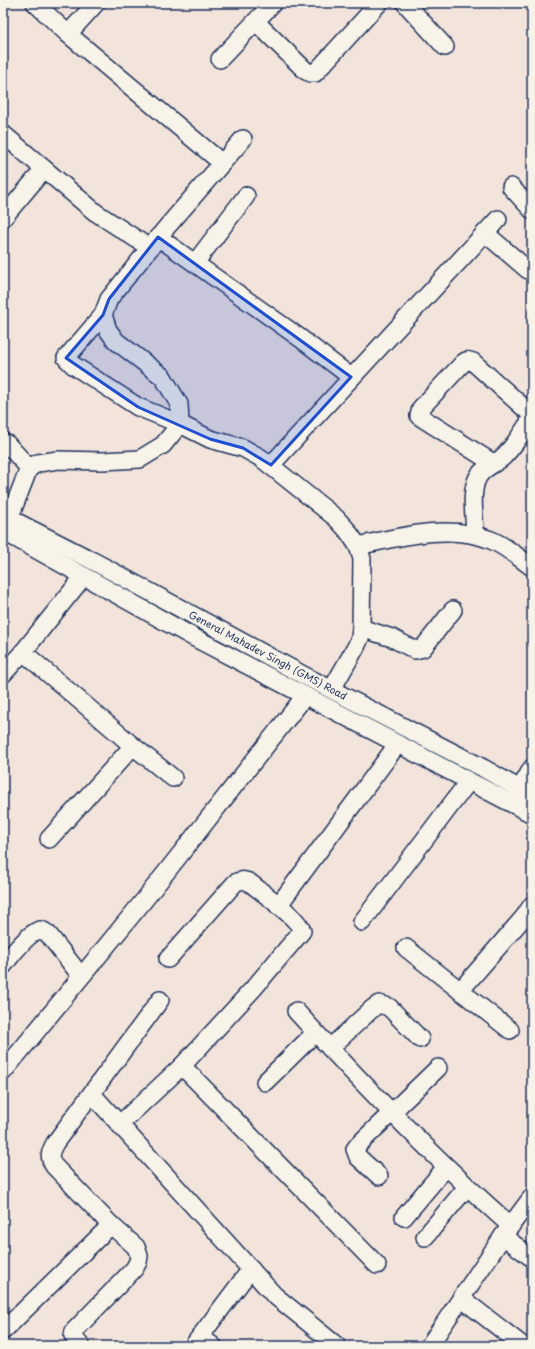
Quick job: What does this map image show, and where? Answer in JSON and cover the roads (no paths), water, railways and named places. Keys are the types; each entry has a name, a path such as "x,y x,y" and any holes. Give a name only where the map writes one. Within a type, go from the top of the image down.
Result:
{"street":[{"path":"35,3 68,34 222,163"},
{"path":"68,34 96,3"},
{"path":"220,59 273,3"},
{"path":"256,22 306,71 316,73 379,3"},
{"path":"405,3 445,47"},
{"path":"3,134 95,212 195,264 300,338 351,377"},
{"path":"243,139 154,243 109,299 103,315 66,358 73,365 138,407 180,424 210,439 243,448 261,458 336,518 347,530 358,546 362,559 361,628 360,638 356,647 332,689"},
{"path":"3,218 44,168"},
{"path":"511,187 532,210"},
{"path":"195,264 246,196"},
{"path":"271,465 498,219"},
{"path":"485,233 528,270"},
{"path":"103,315 108,330 116,341 163,377 179,404 180,424 163,444 140,459 102,461 58,460 38,463 29,468 5,522 84,576 193,637 532,814"},
{"path":"493,463 419,416 421,408 466,360 469,360 532,415"},
{"path":"475,535 474,502 477,478 484,470 502,458 532,418"},
{"path":"3,442 7,444 29,468"},
{"name":"General Mahadev Singh (GMS) Road","path":"5,522 93,561 305,676 482,768 526,793"},
{"path":"358,546 420,534 453,532 475,535 492,540 532,567"},
{"path":"3,674 23,652 84,576"},
{"path":"361,628 392,638 410,648 419,650 423,648 453,610"},
{"path":"23,652 133,746 173,778"},
{"path":"3,1072 145,899 305,696"},
{"path":"278,906 398,745"},
{"path":"49,839 133,746"},
{"path":"526,793 532,768"},
{"path":"362,922 469,782"},
{"path":"120,1124 182,1066 253,989 302,932 300,926 249,882 244,880 239,881 235,883 168,959"},
{"path":"460,991 529,915"},
{"path":"3,966 31,934 38,930 42,930 48,934 81,976"},
{"path":"406,948 510,1030"},
{"path":"77,1345 73,1336 74,1331 134,1269 138,1262 139,1256 136,1248 111,1225 54,1166 50,1160 50,1153 55,1143 160,1000"},
{"path":"330,1048 372,1008 379,1004 389,1007 420,1039"},
{"path":"296,1011 315,1033 391,1112 467,1187 532,1258"},
{"path":"265,1082 315,1033"},
{"path":"182,1066 377,1265"},
{"path":"379,1176 358,1157 356,1149 358,1145 438,1068"},
{"path":"92,1094 274,1295 337,1346"},
{"path":"404,1217 446,1167"},
{"path":"425,1237 467,1187"},
{"path":"429,1346 460,1298 532,1197"},
{"path":"3,1331 111,1225"},
{"path":"202,1343 251,1269"},
{"path":"460,1298 523,1346"}]}
